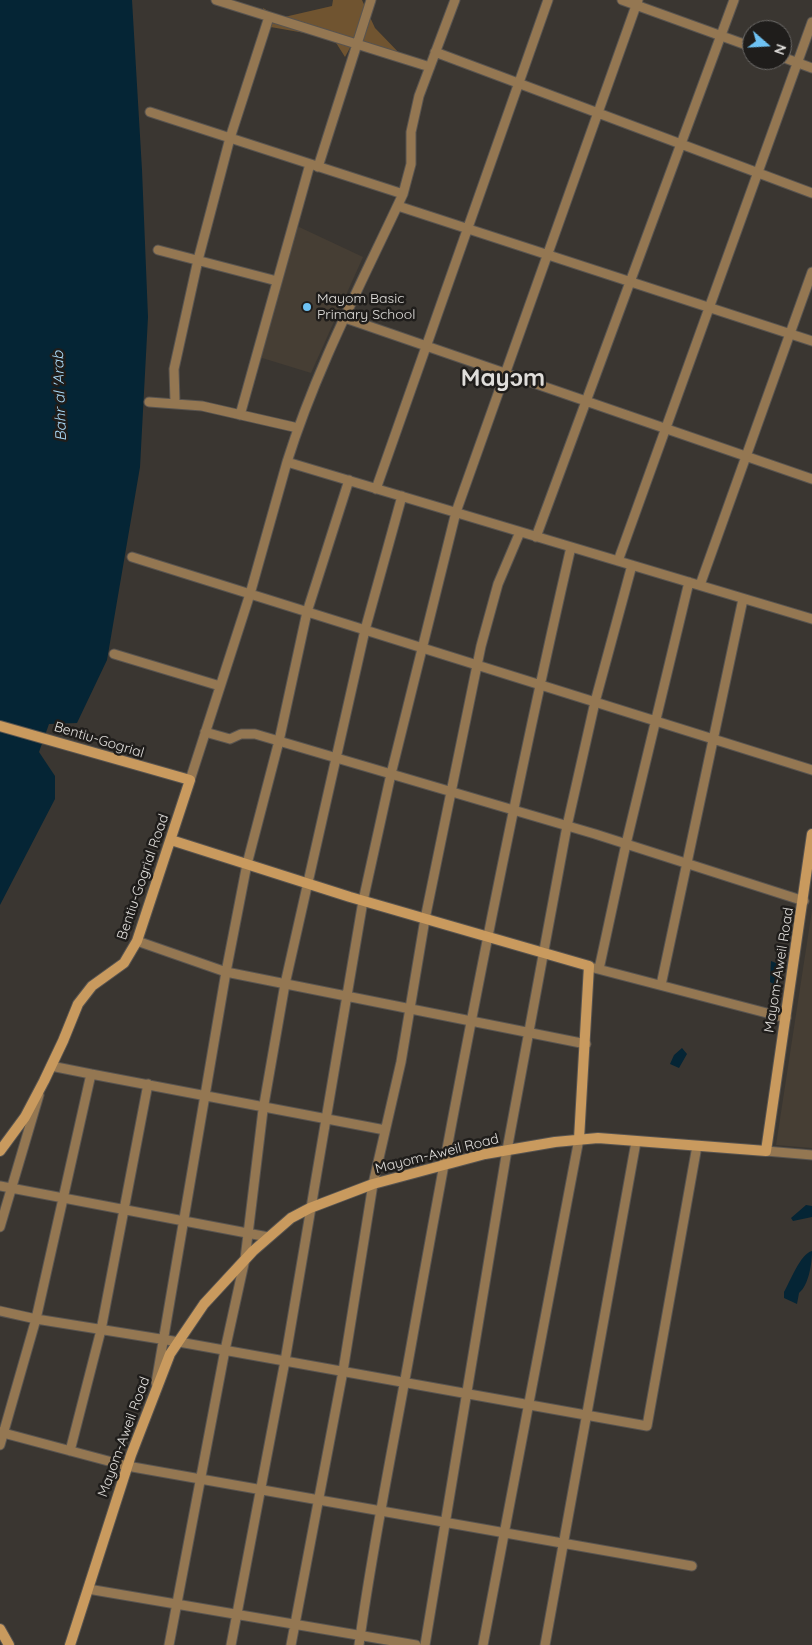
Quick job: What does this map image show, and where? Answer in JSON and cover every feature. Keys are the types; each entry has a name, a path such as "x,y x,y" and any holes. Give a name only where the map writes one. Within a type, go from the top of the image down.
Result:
{"main road":[{"name":"Bentiu-Gogrial","path":"0,726 190,780"},
{"name":"Bentiu-Gogrial Road","path":"0,1151 24,1117 44,1081 78,1004 92,986 124,962 137,941 190,780"},
{"name":"Mayom-Aweil Road","path":"70,1645 127,1466 163,1371 204,1304 268,1237 291,1218 310,1208 373,1184 443,1164 507,1150 579,1139 766,1151 804,900 812,834"},
{"path":"171,840 363,901 594,968 579,1139"},
{"path":"0,1629 9,1645"}],"street":[{"path":"216,0 430,67"},
{"path":"240,415 277,281 314,165 371,0"},
{"path":"190,780 250,594 298,428 323,364 403,194 411,164 411,132 419,96 455,0"},
{"path":"376,489 517,83 548,0"},
{"path":"622,0 637,2 742,43"},
{"path":"536,536 734,0"},
{"path":"231,1645 286,1361 325,1118 363,901 391,774 422,648 456,512 637,2"},
{"path":"175,402 174,369 198,260 230,138 269,17"},
{"path":"618,561 812,22"},
{"path":"435,52 812,193"},
{"path":"792,61 812,68"},
{"path":"150,112 403,194"},
{"path":"398,206 812,341"},
{"path":"158,250 277,281"},
{"path":"700,585 812,272"},
{"path":"345,318 812,479"},
{"path":"149,402 175,402 298,428"},
{"path":"287,462 812,619"},
{"path":"153,1396 226,972 247,864 279,741 307,612 349,480"},
{"path":"170,1645 225,1350 246,1260 264,1106 285,984 365,630 402,496"},
{"path":"290,1645 343,1371 373,1184 401,1062 451,792 489,613 498,584 520,532"},
{"path":"360,1640 443,1164 470,1021 515,810 539,684 571,547"},
{"path":"132,557 812,770"},
{"path":"425,1645 507,1150 545,954 567,826 595,702 632,565"},
{"path":"688,582 657,721 594,968 786,1018"},
{"path":"661,985 743,598"},
{"path":"114,654 220,686"},
{"path":"205,732 230,739 241,734 255,734 515,810 804,900"},
{"path":"137,941 226,972 586,1044"},
{"path":"51,1066 385,1130"},
{"path":"0,1445 36,1319 92,1074"},
{"path":"0,1227 44,1081"},
{"path":"70,1451 101,1330 148,1084"},
{"path":"483,1645 579,1139"},
{"path":"545,1645 636,1142"},
{"path":"0,1311 36,1319 225,1350 647,1426 697,1146"},
{"path":"766,1151 812,1155"},
{"path":"0,1186 268,1237"},
{"path":"2,1433 127,1466 692,1566"},
{"path":"88,1589 294,1624 360,1640 416,1645"}],"shaded area":[{"path":"333,0 362,0 375,28 406,60 352,44 345,57 333,38 265,26 263,8 280,18 332,6"},
{"name":"Mayom Basic Primary School","path":"297,226 363,257 311,373 259,357"},
{"path":"812,910 812,1148 776,1145"}],"water":[{"name":"Bahr al 'Arab","path":"0,0 132,0 148,317 140,467 107,660 77,723 49,724 39,752 55,776 55,799 0,905"},
{"path":"771,961 781,965 782,974 775,985 770,982"},
{"path":"682,1048 687,1054 679,1068 670,1064 674,1055"},
{"path":"806,1205 812,1206 812,1217 793,1221 791,1218"},
{"path":"812,1251 809,1274 805,1285 799,1293 797,1304 784,1298 784,1292 803,1257"}],"place":[{"name":"Mayom Basic Primary School","path":"307,307"}],"district":[{"name":"Mayɔm","path":"503,379"}]}
